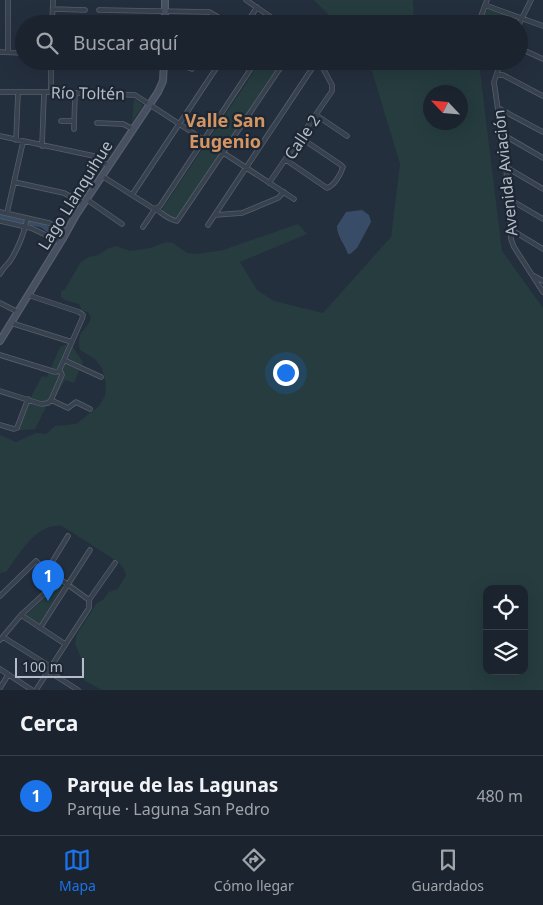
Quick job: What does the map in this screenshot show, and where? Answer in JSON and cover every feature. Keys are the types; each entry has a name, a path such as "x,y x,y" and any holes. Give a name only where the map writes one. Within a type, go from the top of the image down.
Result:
{"street":[{"path":"8,0 8,52"},
{"path":"53,0 53,15"},
{"path":"165,0 165,15"},
{"path":"246,0 269,15"},
{"path":"523,15 531,0"},
{"path":"481,15 486,2 517,15"},
{"path":"252,15 258,7"},
{"path":"53,9 85,10"},
{"path":"99,10 209,12 215,15"},
{"path":"528,20 543,26"},
{"path":"0,52 15,52"},
{"path":"528,52 543,59"},
{"path":"51,70 51,92"},
{"name":"Lago Llanquihue","path":"1,338 85,201 150,104 162,84 163,70"},
{"path":"132,195 215,70"},
{"path":"143,227 155,209 160,206 250,70"},
{"path":"102,176 173,221 178,220 278,70"},
{"path":"208,225 312,70"},
{"name":"Calle 2","path":"269,183 333,89 323,70"},
{"name":"Avenida Aviación","path":"498,70 494,80 506,167 510,229 513,245 543,292"},
{"path":"497,75 502,74 543,96"},
{"name":"Río Toltén","path":"0,92 131,94 150,104 294,199"},
{"path":"16,140 18,92"},
{"path":"42,146 44,93"},
{"path":"74,129 76,93"},
{"path":"498,108 543,132"},
{"path":"316,115 347,136"},
{"path":"61,121 74,121"},
{"path":"98,123 123,124 133,129"},
{"path":"502,134 543,158"},
{"path":"0,136 94,156 109,166"},
{"path":"286,160 325,187 329,188 332,186 343,167 301,138"},
{"path":"7,214 23,142"},
{"path":"506,167 543,188"},
{"path":"14,182 64,193 85,201 122,224"},
{"path":"214,215 242,213 278,198 284,192"},
{"path":"509,199 543,219"},
{"path":"0,212 50,223 67,232"},
{"path":"0,274 2,265 12,258 26,227 27,218"},
{"path":"0,221 26,227 61,242"},
{"path":"510,229 543,249"},
{"path":"532,274 543,281"},
{"path":"0,391 43,404 51,400 62,376 60,370 83,318 82,314 28,295"},
{"path":"0,303 18,312"},
{"path":"11,323 72,342"},
{"path":"0,355 56,372 60,370"},
{"path":"64,360 101,377"},
{"path":"0,425 14,429 18,428 28,399"},
{"path":"51,400 67,408 70,408 76,402 90,409"},
{"path":"46,572 68,536"},
{"path":"40,628 90,550"},
{"path":"0,596 36,562 57,582"},
{"path":"0,669 26,689 34,690 89,608 89,600 114,563"},
{"path":"78,690 2,639 21,615 57,582 61,581 68,584 89,600"},
{"path":"21,615 66,644"},
{"path":"0,688 8,675"}],"green space":[{"path":"314,0 413,0 414,15 329,15"},
{"path":"487,7 507,15 484,15"},
{"path":"255,70 276,70 177,219 161,211"},
{"path":"372,70 480,71 502,251 543,308 543,690 102,690 85,681 81,672 81,658 75,644 77,634 97,603 103,600 109,592 118,589 126,575 124,569 118,562 62,526 53,526 36,534 6,572 0,573 0,435 16,442 36,433 46,434 55,426 76,424 99,406 105,396 106,384 102,368 95,359 80,350 80,334 91,317 88,312 82,311 79,304 61,297 61,291 65,289 81,262 116,246 130,251 150,248 166,242 173,243 187,253 197,254 223,250 298,224 307,234 240,262 257,290 274,301 323,313 391,237 400,164"},
{"path":"134,99 142,104 142,107 132,122"},
{"path":"0,214 44,224 62,232 59,237 42,228 0,218"},
{"path":"70,343 83,362 74,383 65,380 53,402 47,405 35,429 13,431 42,376 47,377 60,347"},
{"path":"60,584 64,587 40,623 38,624 26,617 26,615"}],"water":[{"path":"362,210 369,215 371,222 357,248 348,254 338,234 337,226 346,212"}],"waterway":[{"path":"0,216 42,225 57,236"}],"place":[{"name":"Parque de las Lagunas","path":"48,601"}],"district":[{"name":"Valle San Eugenio","path":"225,130"}]}
